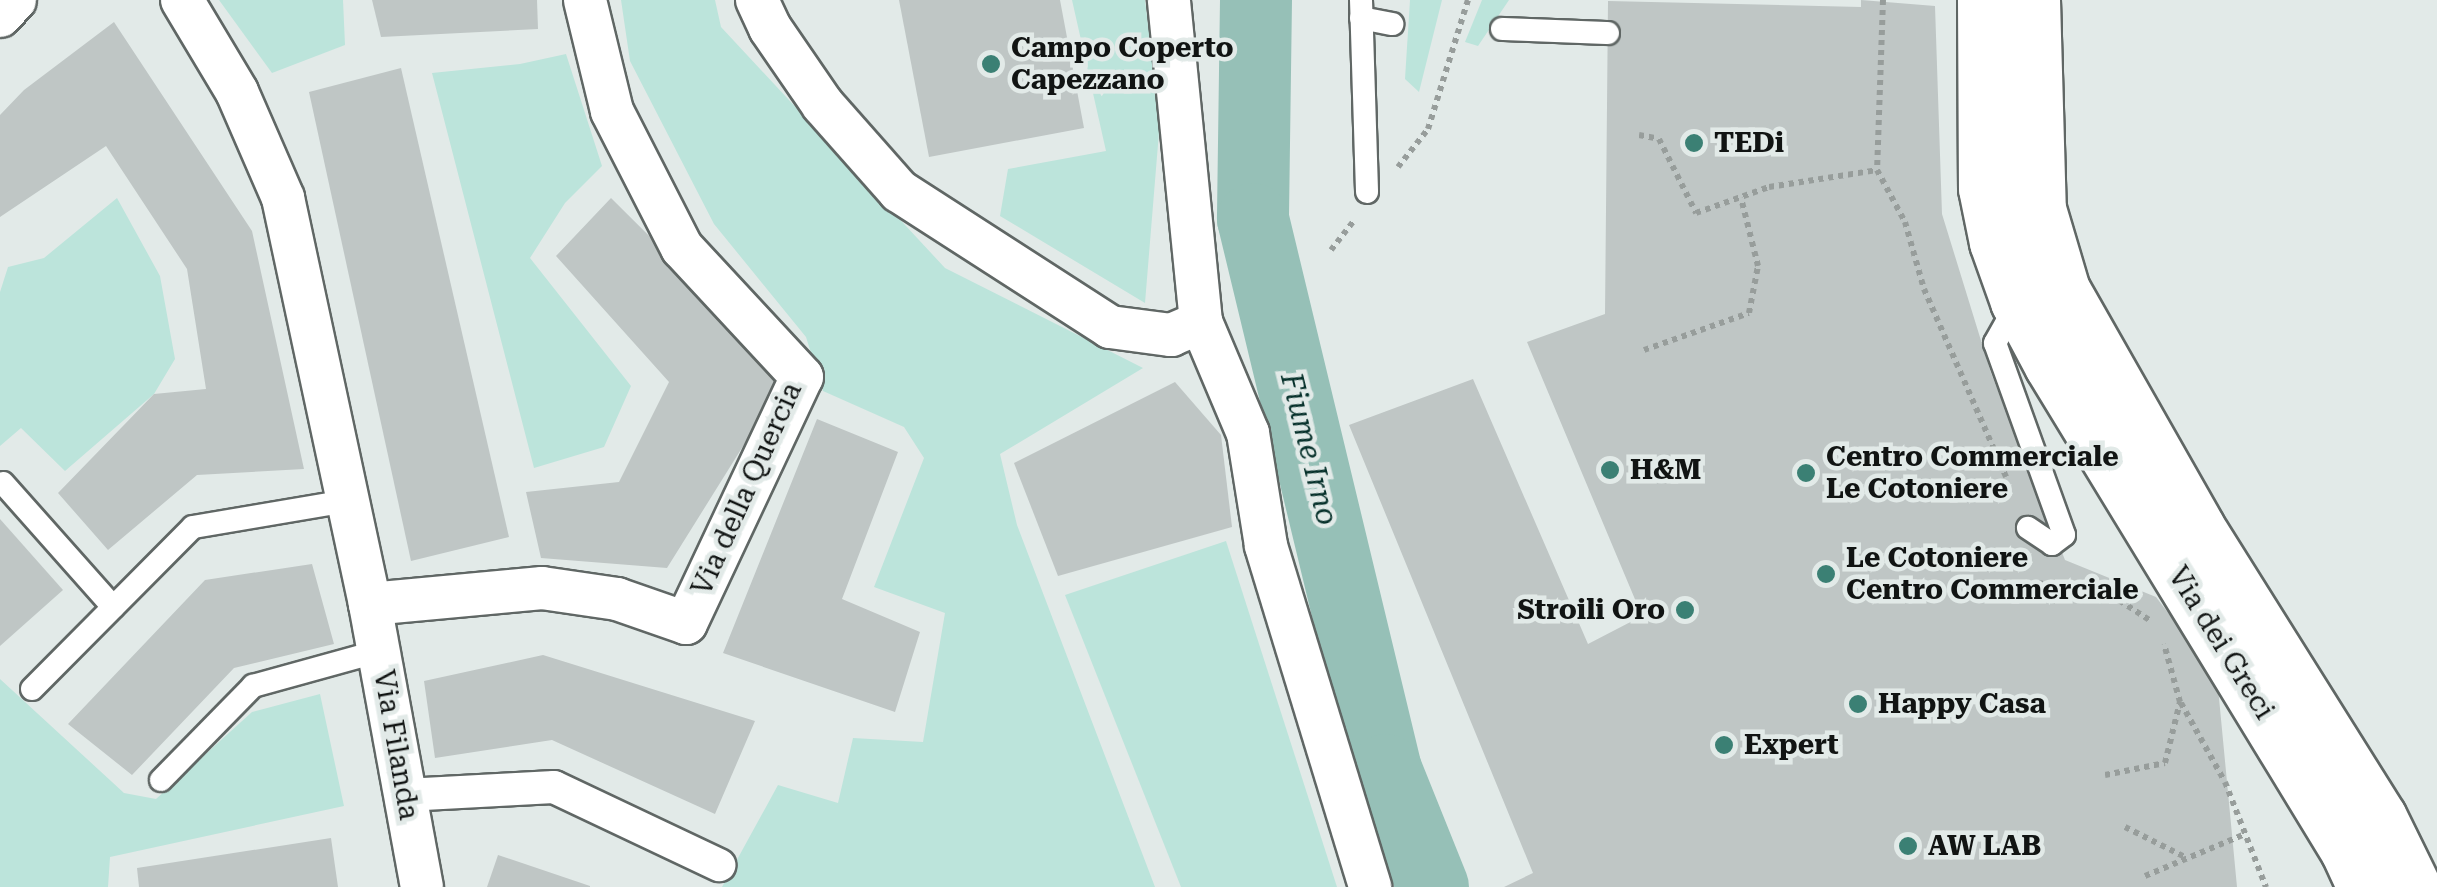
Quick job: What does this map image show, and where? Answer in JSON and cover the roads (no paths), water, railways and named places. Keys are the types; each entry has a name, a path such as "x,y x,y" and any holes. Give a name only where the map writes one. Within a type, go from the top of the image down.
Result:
{"main road":[{"name":"Via dei Greci","path":"1985,0 1986,188 1997,242 2018,301 2052,365 2348,850 2365,887"},
{"name":"Via dei Greci","path":"2032,0 2038,209 2062,290 2188,512 2378,818 2413,887"}],"street":[{"path":"0,16 15,0"},
{"path":"182,0 237,92 283,198 370,604"},
{"name":"Via della Quercia","path":"370,604 542,588 617,599 686,622 802,377 682,248 612,112 586,0"},
{"path":"757,0 770,28 823,105 898,191 1110,327 1171,335 1201,322"},
{"path":"1169,0 1201,322 1248,433 1266,546 1370,887"},
{"name":"Via Filanda","path":"370,604 422,887"},
{"path":"405,795 554,787 719,865"}],"lane":[{"path":"1367,198 1361,9 1392,24"},
{"path":"1502,29 1608,33"},
{"path":"2018,301 1995,343 2064,536 2052,544 2028,528"},
{"path":"2,483 113,607"},
{"path":"32,689 193,527 347,502"},
{"path":"161,780 252,686 379,652"}],"waterway":[{"name":"Fiume Irno","path":"1256,0 1253,219 1386,770 1433,887"}],"place":[{"name":"Campo Coperto Capezzano","path":"991,64"},
{"name":"TEDi","path":"1694,143"},
{"name":"H&M","path":"1610,470"},
{"name":"Centro Commerciale Le Cotoniere","path":"1806,473"},
{"name":"Le Cotoniere Centro Commerciale","path":"1826,574"},
{"name":"Stroili Oro","path":"1685,610"},
{"name":"Happy Casa","path":"1858,704"},
{"name":"Expert","path":"1724,745"},
{"name":"AW LAB","path":"1908,846"}]}
